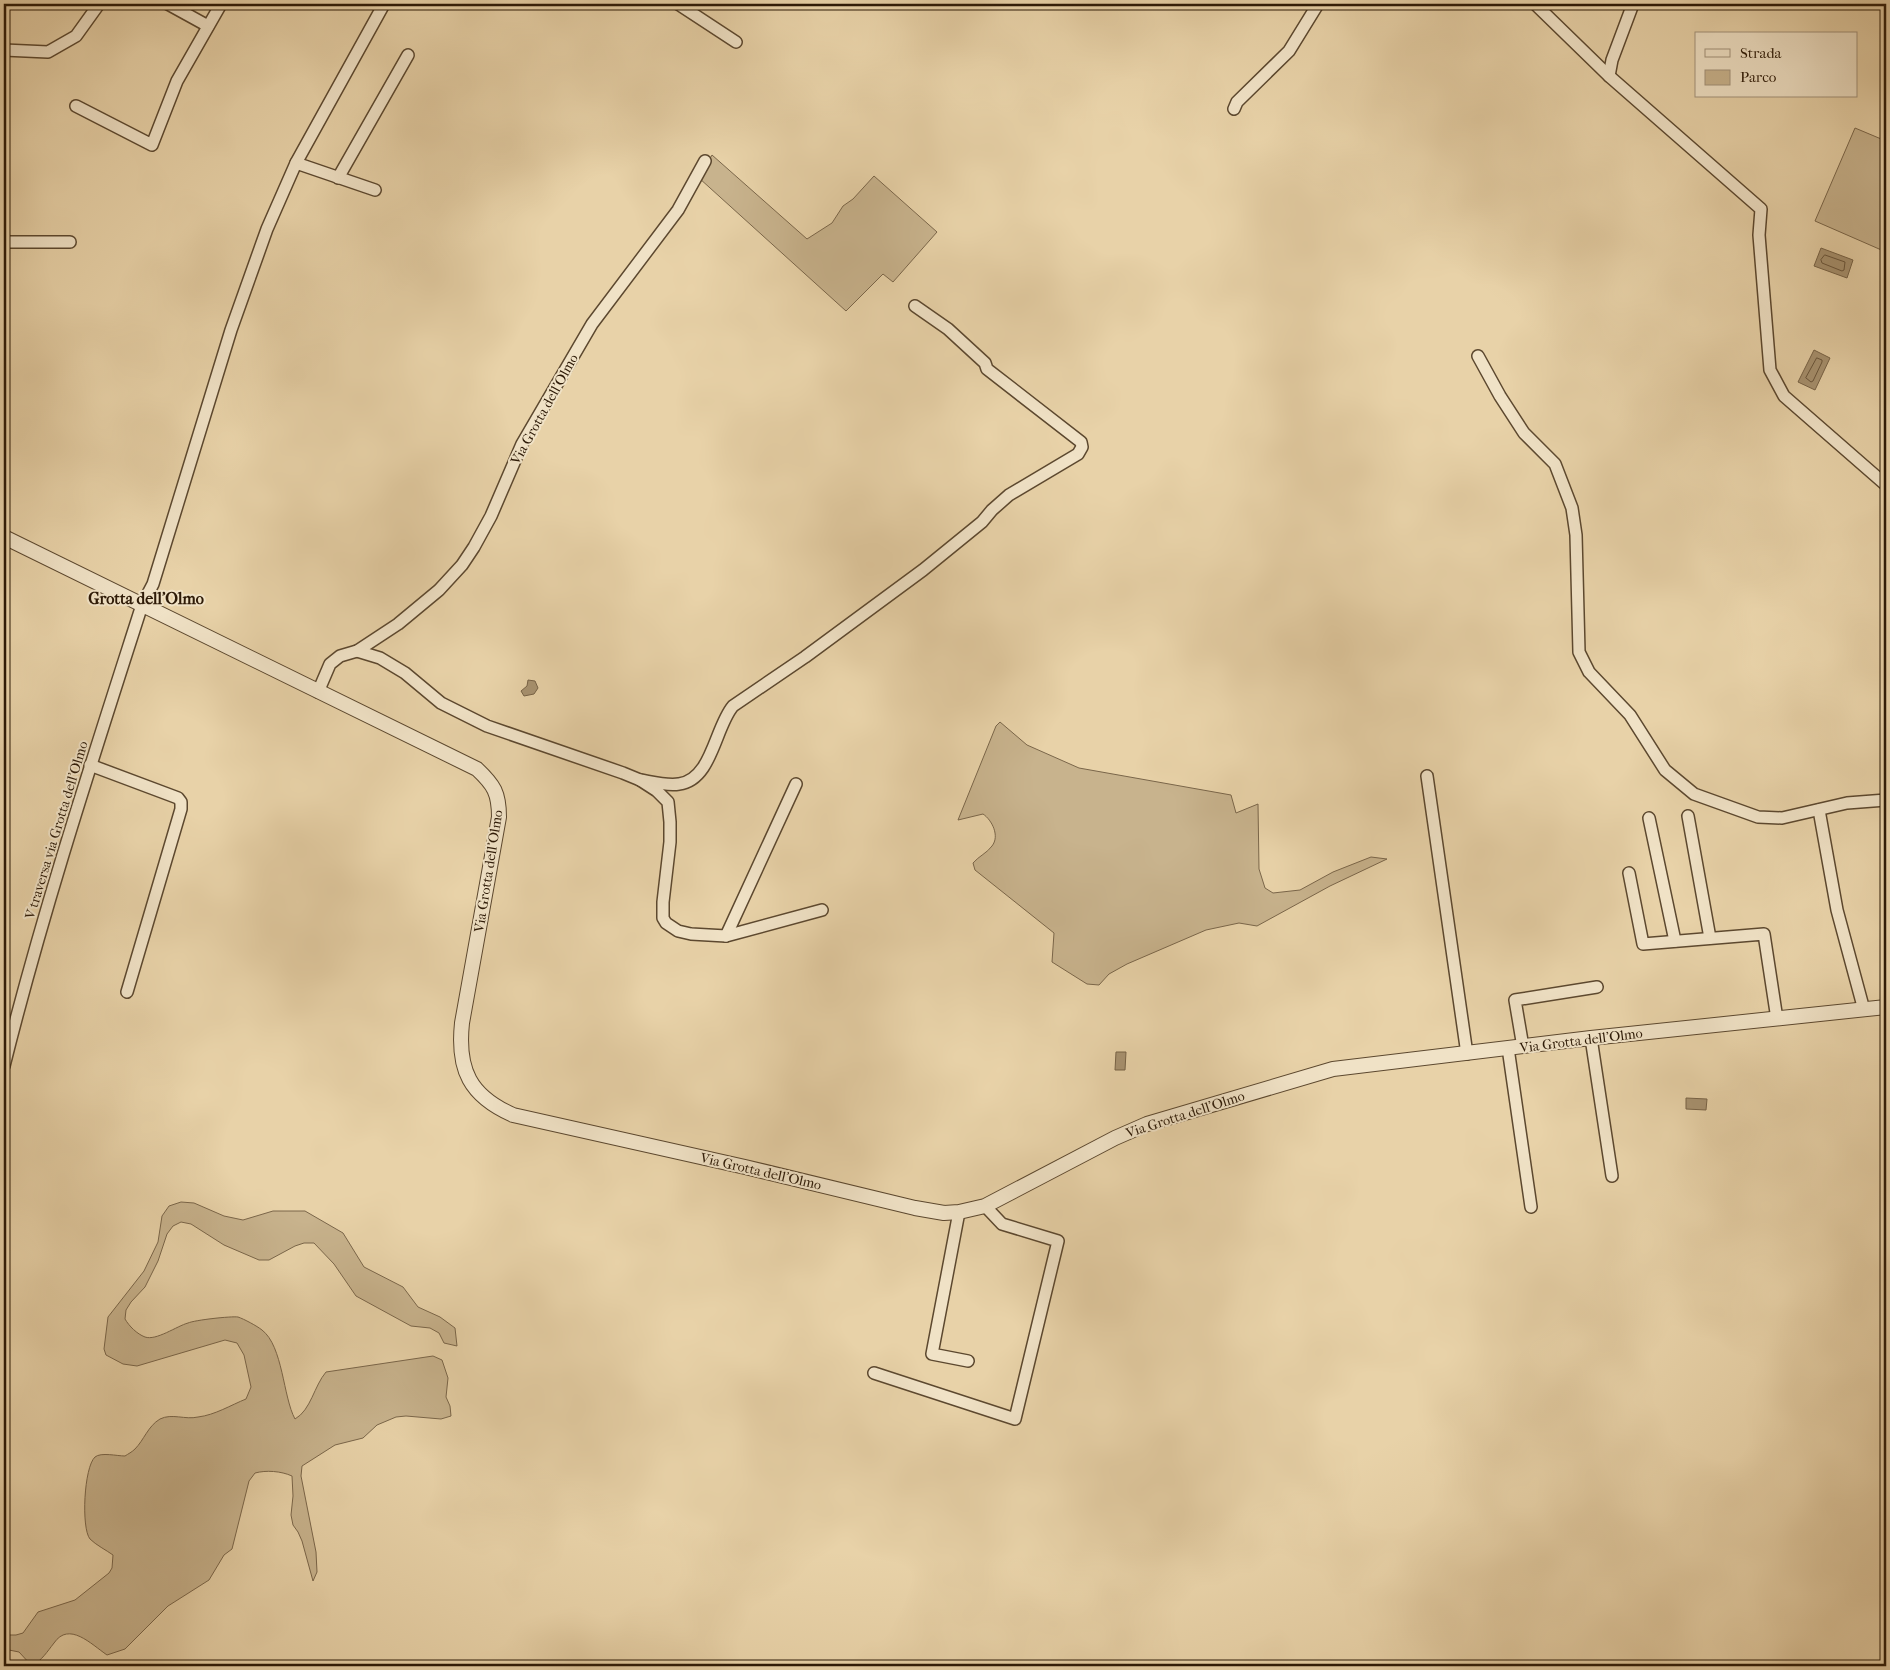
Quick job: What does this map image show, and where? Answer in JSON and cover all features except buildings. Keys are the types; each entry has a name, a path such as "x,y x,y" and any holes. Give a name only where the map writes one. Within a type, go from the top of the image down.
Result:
{"street":[{"path":"4,50 48,52 76,36 100,4"},
{"path":"168,4 208,26"},
{"path":"76,106 152,145 177,81 221,4"},
{"name":"V traversa via Grotta dell'Olmo","path":"4,1066 32,960 90,765 142,605 154,584 231,330 267,229 296,163 384,4"},
{"path":"678,4 736,42"},
{"path":"1234,109 1237,102 1295,43 1318,4"},
{"path":"1535,4 1609,76 1760,209 1759,235 1770,370 1784,396 1886,485"},
{"path":"1609,76 1612,60 1633,4"},
{"path":"338,178 408,55"},
{"name":"Via Grotta dell'Olmo","path":"318,692 330,664 340,656 357,650 398,624 438,590 466,559 491,516 522,444 592,324 678,210 705,160"},
{"path":"296,163 375,190"},
{"path":"4,242 70,242"},
{"path":"640,780 678,784 694,778 710,757 724,719 733,706 805,657 922,570 982,522 1009,495 1078,454 1082,447 1081,442 986,369 985,363 948,329 915,306"},
{"path":"1478,356 1524,433 1555,464 1572,508 1576,535 1579,652 1589,672 1630,715 1664,770 1694,794 1758,817 1782,818 1847,803 1886,800"},
{"name":"Via Grotta dell'Olmo","path":"4,538 477,770 489,782 499,799 499,817 460,1041 463,1066 475,1088 495,1107 513,1115 745,1167 915,1208 959,1212 985,1206 1115,1138 1154,1122 1333,1069 1592,1038 1886,1008"},
{"path":"357,650 380,658 405,673 441,703 487,726 640,780 657,791 668,802 670,842 663,918 666,923 673,927 691,934 726,936 822,910"},
{"path":"90,765 178,798 181,802 181,809 127,992"},
{"path":"1427,776 1467,1054"},
{"path":"726,936 796,784"},
{"path":"1820,810 1838,910 1864,1010"},
{"path":"1688,816 1710,938"},
{"path":"1650,818 1675,941"},
{"path":"1628,873 1643,944 1764,934 1777,1019"},
{"path":"1522,1047 1515,1000 1597,987"},
{"path":"1592,1038 1612,1176"},
{"path":"1508,1048 1532,1207"},
{"path":"874,1373 1016,1419 1058,1241 1002,1224 985,1206"},
{"path":"959,1212 932,1354 968,1362"}],"green space":[{"path":"1855,128 1886,141 1886,252 1815,221"},
{"path":"712,155 807,239 832,223 843,206 853,199 874,176 937,232 893,282 883,274 846,311 699,178"},
{"path":"1000,722 1027,745 1079,768 1231,795 1236,813 1258,804 1259,869 1265,888 1273,893 1300,890 1333,872 1371,857 1387,859 1330,886 1257,926 1239,923 1206,930 1127,964 1109,974 1099,985 1087,984 1052,962 1054,933 975,870 973,863 994,842 994,828 989,820 983,814 958,820 996,726"},
{"path":"181,1202 194,1203 224,1216 243,1220 273,1211 305,1211 343,1233 364,1267 403,1287 418,1307 440,1317 455,1328 457,1346 444,1343 439,1333 430,1328 411,1326 356,1296 334,1264 314,1243 304,1243 295,1246 269,1260 259,1260 224,1245 191,1224 181,1222 173,1226 167,1234 158,1261 145,1287 126,1310 125,1319 136,1332 150,1338 192,1322 221,1318 238,1317 250,1323 262,1330 274,1348 279,1359 291,1410 295,1419 309,1404 326,1372 433,1356 442,1360 448,1378 446,1397 450,1406 451,1416 441,1419 396,1417 377,1425 363,1438 335,1445 302,1466 301,1476 316,1552 317,1572 313,1581 302,1541 293,1525 291,1515 293,1496 292,1476 274,1472 255,1473 249,1481 232,1549 224,1555 209,1580 168,1606 125,1649 107,1655 80,1637 66,1634 60,1637 42,1658 32,1666 19,1652 4,1649 4,1635 23,1633 38,1612 75,1600 109,1573 112,1568 113,1555 90,1539 85,1523 86,1484 91,1463 95,1457 105,1454 125,1456 135,1449 152,1425 160,1419 165,1417 193,1418 223,1410 246,1399 251,1387 244,1355 237,1343 225,1340 137,1366 123,1364 106,1355 104,1349 108,1317 144,1271 158,1242 162,1216 169,1206"}],"water":[{"path":"1821,248 1853,260 1847,278 1814,266"},
{"path":"1814,350 1830,358 1815,390 1798,382"},
{"path":"528,680 535,681 538,688 534,694 524,696 521,691 527,686"},
{"path":"1116,1052 1126,1052 1125,1070 1115,1070"},
{"path":"1686,1098 1707,1099 1706,1110 1686,1109"}],"district":[{"name":"Grotta dell'Olmo","path":"146,598"}]}
